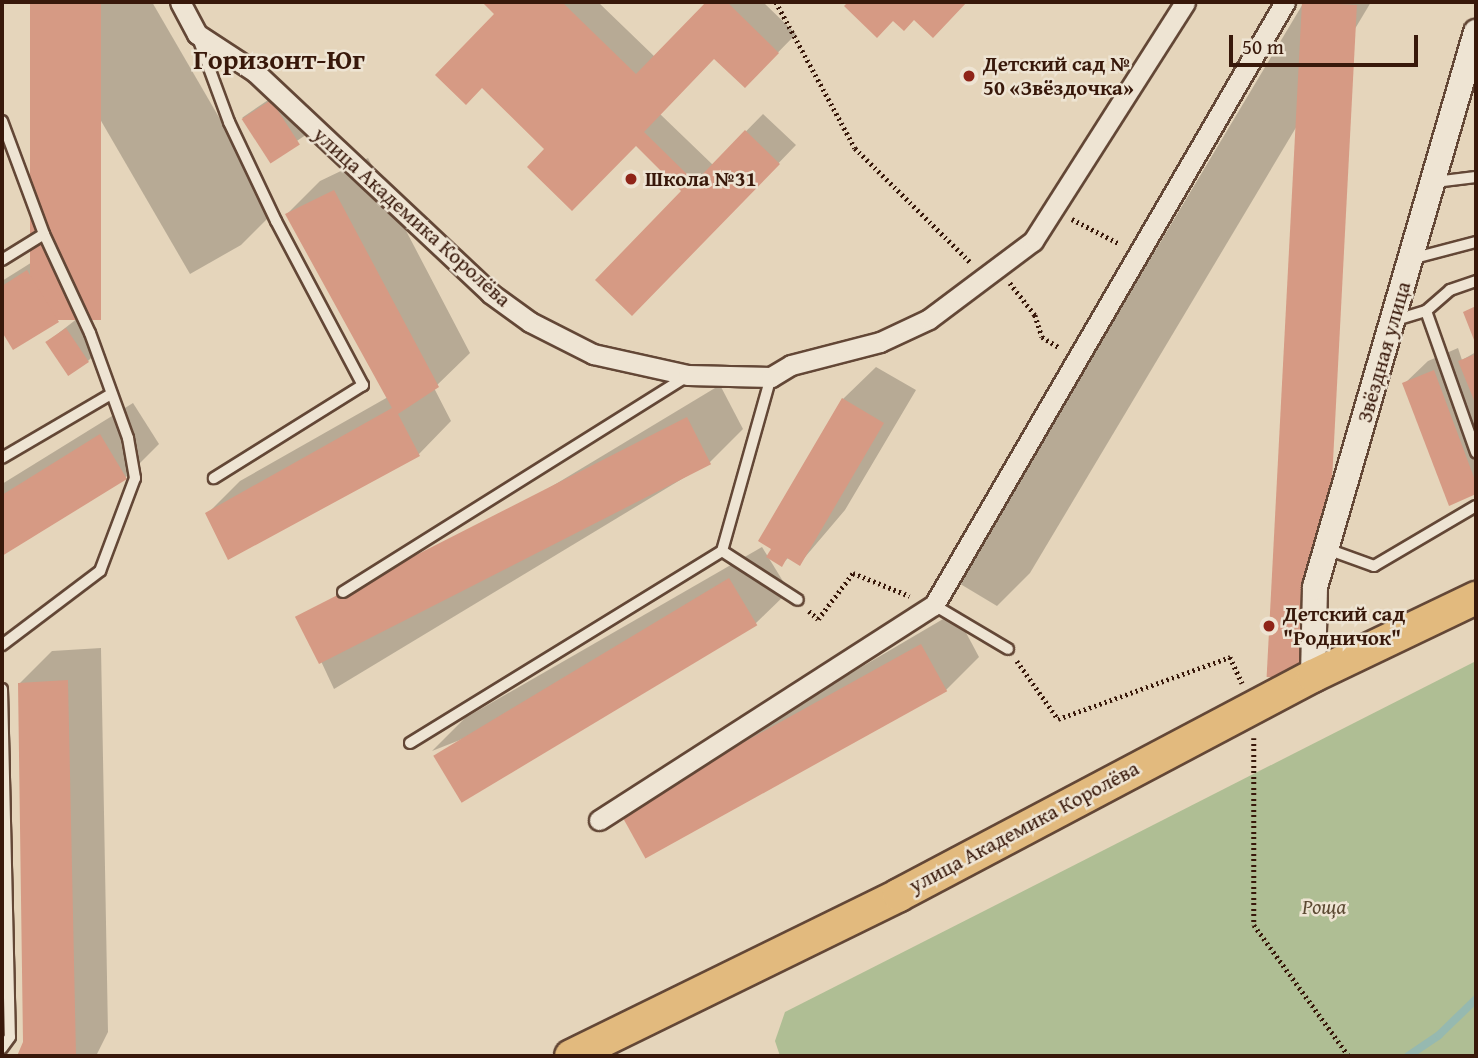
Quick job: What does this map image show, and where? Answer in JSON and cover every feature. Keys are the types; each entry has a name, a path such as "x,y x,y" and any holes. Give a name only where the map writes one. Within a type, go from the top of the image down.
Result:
{"main road":[{"name":"улица Академика Королёва","path":"571,1056 899,895 1254,706 1476,598"}],"street":[{"name":"улица Академика Королёва","path":"180,2 197,34 255,72 490,293 530,322 593,354 688,375 771,377 790,365 880,342 929,319 1033,242 1185,2"},
{"path":"599,820 934,605 1285,2"},
{"name":"Звёздная улица","path":"1313,676 1315,587 1433,182 1470,74 1476,32"}],"lane":[{"path":"197,34 229,122 264,196 363,385 214,478"},
{"path":"2,121 44,234 90,333 128,438 135,478 100,571 2,645"},
{"path":"1433,182 1476,177"},
{"path":"2,260 44,234"},
{"path":"1410,260 1476,242"},
{"path":"1392,322 1426,311 1450,290 1476,281"},
{"path":"1426,311 1476,452"},
{"path":"343,592 688,375"},
{"path":"411,744 722,551 771,377"},
{"path":"2,458 111,394"},
{"path":"1326,549 1374,566 1476,506"},
{"path":"722,551 798,600"},
{"path":"934,605 1008,649"},
{"path":"2,689 10,1037 2,1048"}],"path":[{"path":"776,2 855,148 986,277 1013,284 1035,315 1042,337 1066,351"},
{"path":"1053,209 1138,254"},
{"path":"798,600 818,619 853,573 934,605"},
{"path":"1008,649 1058,719 1230,657 1254,706 1254,925 1349,1056"}],"green space":[{"name":"Роща","path":"1476,661 1476,1056 780,1056 775,1041 785,1012"}],"building":[{"path":"30,2 101,2 101,320 30,320"},
{"path":"482,2 562,2 636,74 706,2 727,2 779,53 745,88 714,59 644,132 695,182 745,130 780,164 632,316 595,280 681,191 636,146 572,211 527,167 544,149 482,88 466,105 435,75 494,14"},
{"path":"848,2 967,2 933,38 914,20 904,31 893,21 877,38 844,6"},
{"path":"1302,2 1357,5 1322,680 1267,677"},
{"path":"271,100 300,144 271,164 242,119"},
{"path":"334,190 439,387 398,414 420,456 228,560 205,513 392,408 285,214"},
{"path":"27,270 59,322 13,350 2,332 2,286"},
{"path":"1476,306 1476,345 1463,312"},
{"path":"66,328 89,362 68,376 45,342"},
{"path":"1476,354 1476,405 1458,361"},
{"path":"1434,370 1476,483 1476,494 1449,506 1402,383"},
{"path":"842,398 884,423 800,566 787,558 782,567 766,557 771,549 758,541"},
{"path":"687,417 711,464 319,664 295,617"},
{"path":"100,434 127,479 2,556 2,495"},
{"path":"729,578 757,625 462,803 433,756"},
{"path":"921,644 947,691 645,858 619,811"},
{"path":"68,680 76,1056 17,1056 23,1042 18,683"}],"waterway":[{"path":"1408,1056 1439,1035 1476,999"}],"place":[{"name":"Детский сад № 50 «Звёздочка»","path":"969,76"},
{"name":"Школа №31","path":"631,179"},
{"name":"Детский сад \"Родничок\"","path":"1269,626"}],"district":[{"name":"Горизонт-Юг","path":"279,59"}]}
